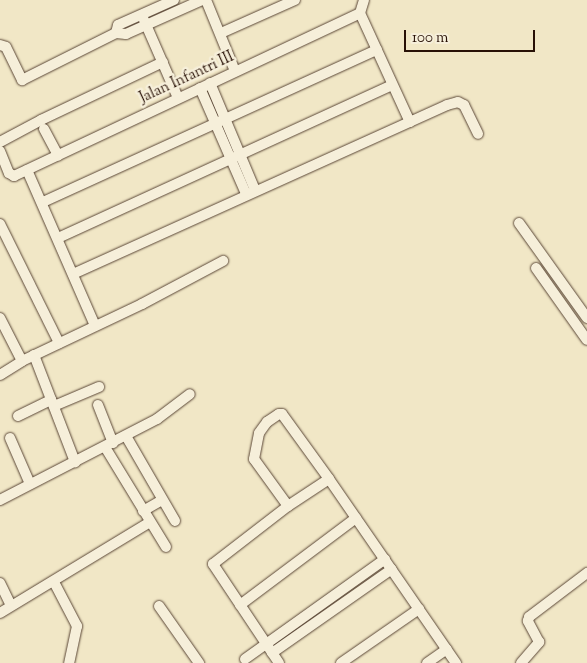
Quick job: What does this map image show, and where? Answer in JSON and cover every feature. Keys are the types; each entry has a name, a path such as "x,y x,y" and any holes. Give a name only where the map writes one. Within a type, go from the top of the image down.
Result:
{"street":[{"path":"0,45 6,47 22,80 116,33 126,34 174,12 182,4 202,0"},
{"path":"206,0 235,71"},
{"path":"221,34 295,0"},
{"path":"364,0 360,13 410,122"},
{"path":"116,33 118,25 170,1 174,12"},
{"name":"Jalan Infantri III","path":"27,170 360,13"},
{"path":"141,14 178,98"},
{"path":"43,202 377,50"},
{"path":"0,142 40,120 163,62"},
{"path":"210,83 220,120 251,192"},
{"path":"58,238 392,85"},
{"path":"200,88 220,120"},
{"path":"72,274 447,105 462,103 469,112 478,134"},
{"path":"44,129 58,155"},
{"path":"0,151 12,177 27,170 43,202 94,326"},
{"path":"519,223 587,318"},
{"path":"0,224 59,343"},
{"path":"0,375 22,360 142,304 223,261"},
{"path":"536,268 587,340"},
{"path":"0,318 22,360"},
{"path":"34,355 75,462"},
{"path":"18,416 99,387"},
{"path":"0,500 163,416 190,394"},
{"path":"98,405 109,445 142,510 166,547"},
{"path":"288,506 254,459 259,433 277,414 282,414 329,479 456,663"},
{"path":"126,436 176,522"},
{"path":"10,438 30,484"},
{"path":"279,663 213,564 288,506 329,479"},
{"path":"142,510 162,500"},
{"path":"240,605 356,518"},
{"path":"0,613 54,582 150,522"},
{"path":"269,649 385,559"},
{"path":"245,659 269,649 392,569"},
{"path":"521,663 539,642 528,622 529,617 587,573"},
{"path":"54,582 77,626 70,663"},
{"path":"0,583 11,606"},
{"path":"159,606 199,663"},
{"path":"342,663 419,609"},
{"path":"427,663 447,649"}]}
